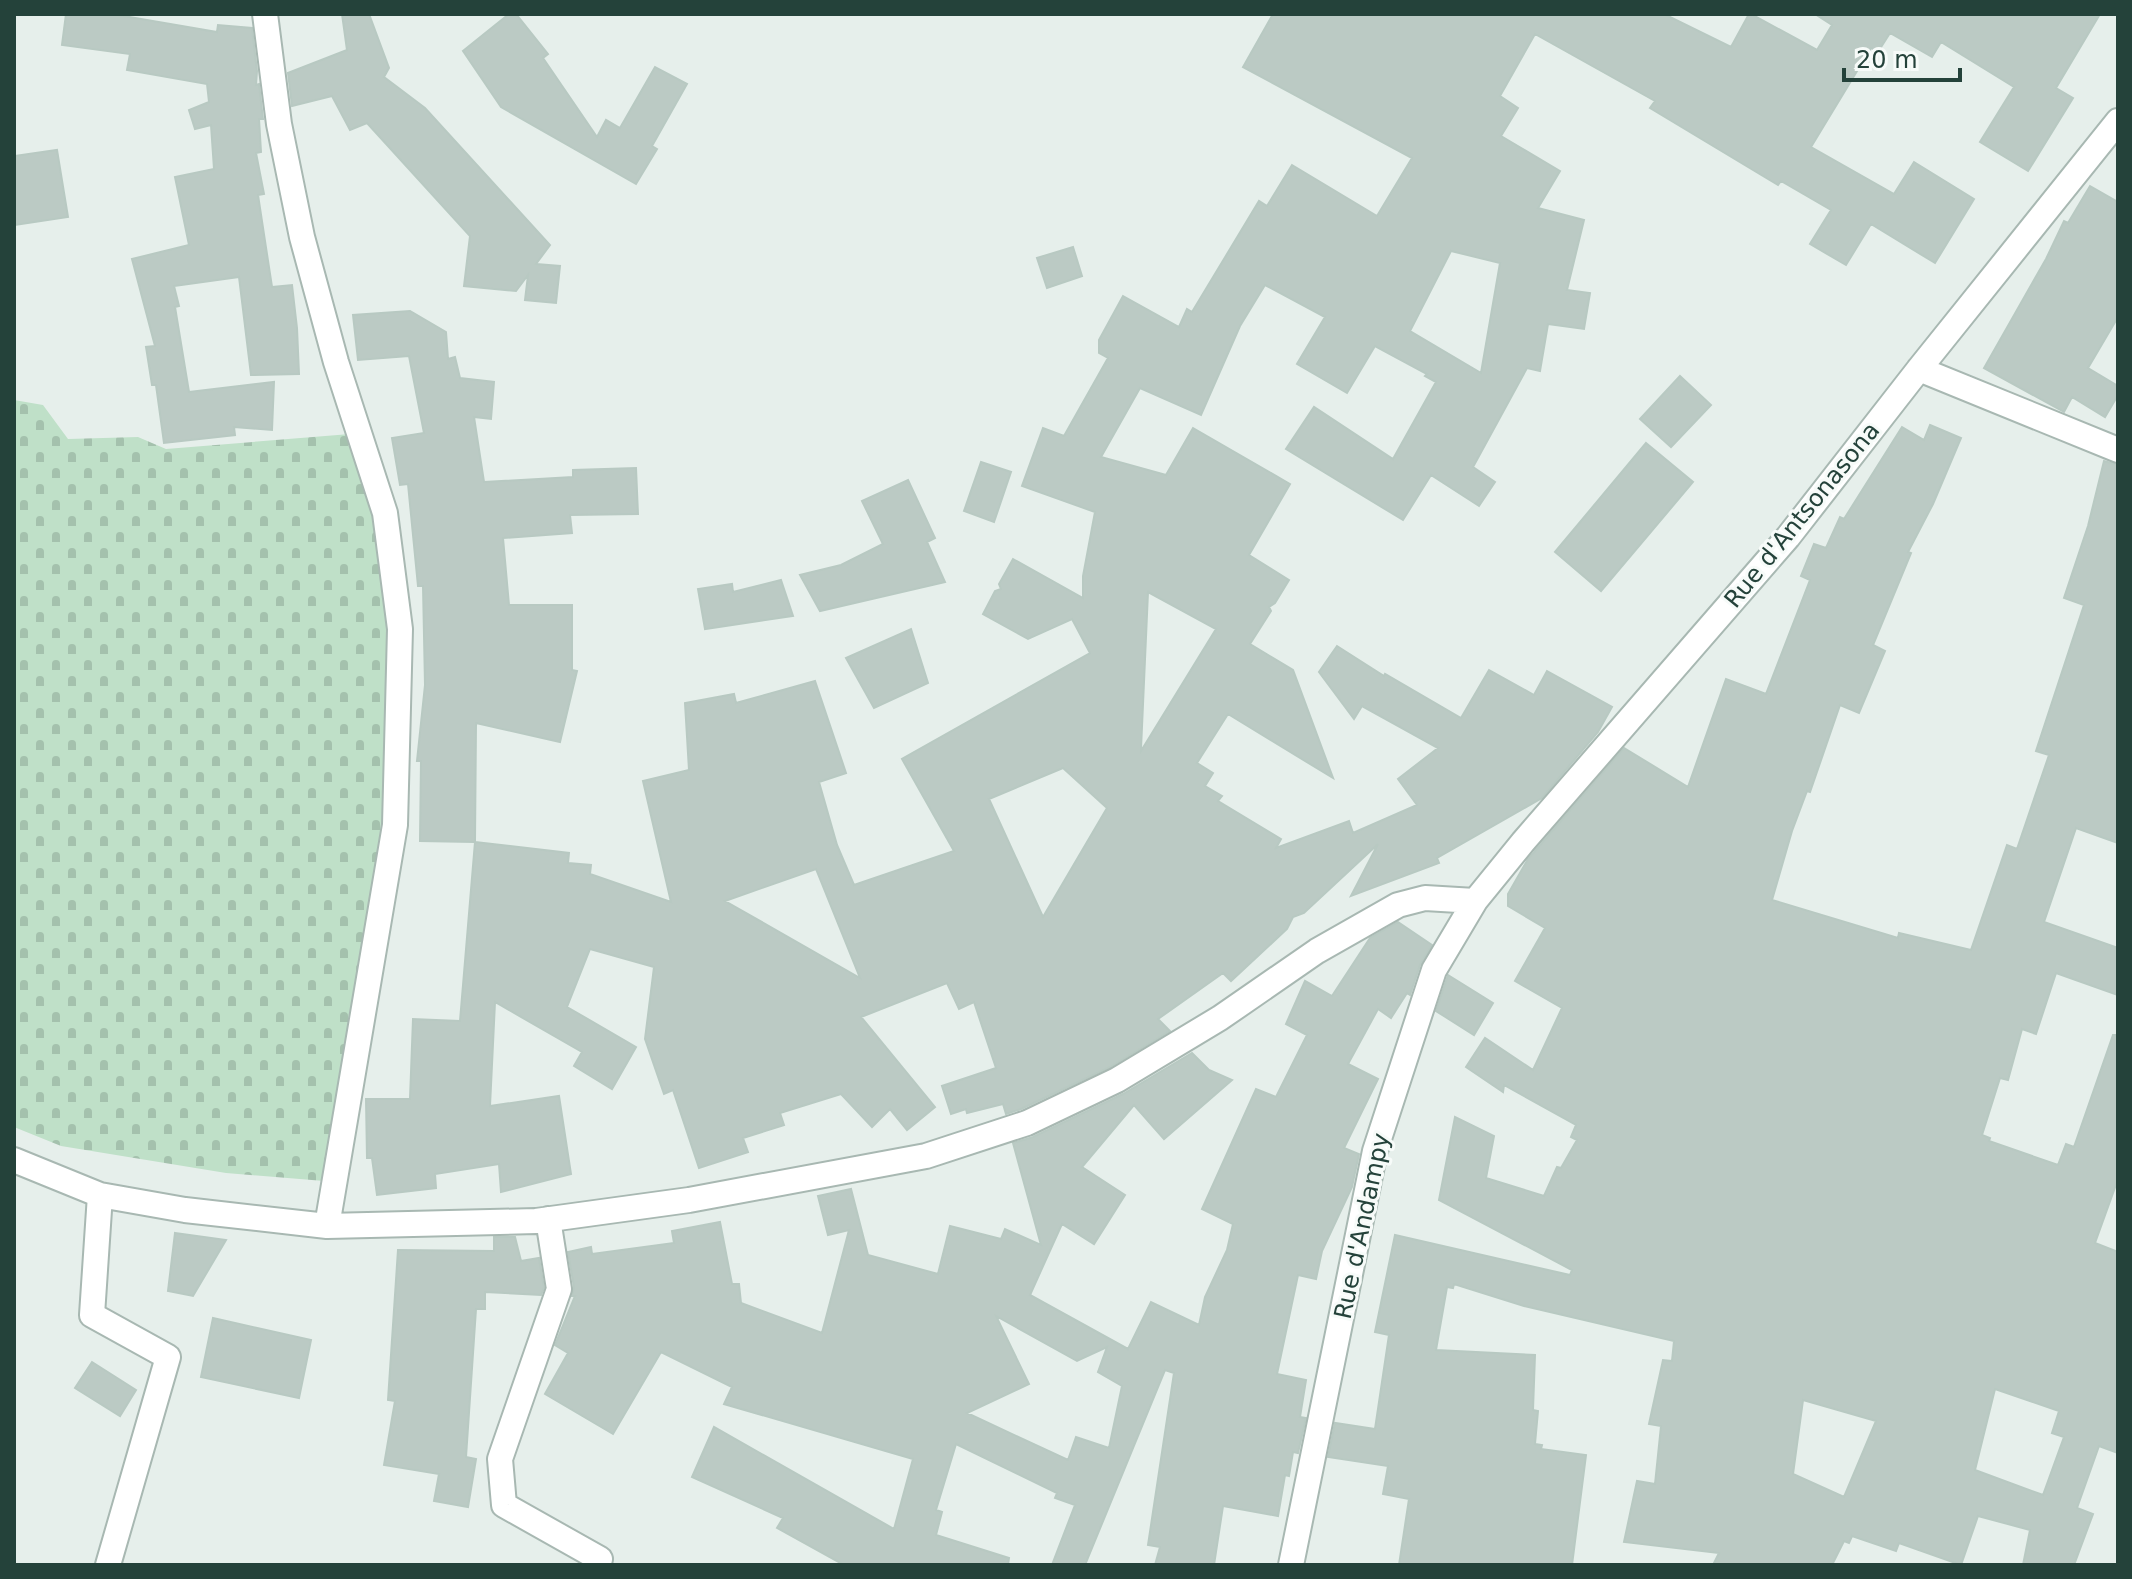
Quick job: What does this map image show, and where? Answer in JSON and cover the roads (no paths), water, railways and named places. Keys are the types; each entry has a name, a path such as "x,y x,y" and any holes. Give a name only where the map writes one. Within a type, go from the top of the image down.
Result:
{"street":[{"path":"265,14 279,124 302,237 336,362 385,513 400,629 395,825 327,1226"},
{"name":"Rue d'Antsonasona","path":"1475,901 1788,537 2118,121"},
{"path":"1919,369 2116,445"},
{"path":"14,1160 100,1195 185,1210 327,1226 548,1219 689,1200 926,1156 1027,1123 1117,1080 1220,1018 1317,951 1398,905 1425,898 1475,901"},
{"name":"Rue d'Andampy","path":"1291,1565 1375,1151 1434,970 1475,901"},
{"path":"100,1195 92,1315 168,1357 108,1565"},
{"path":"548,1219 559,1289 500,1459 504,1505 600,1559 598,1565"}]}
